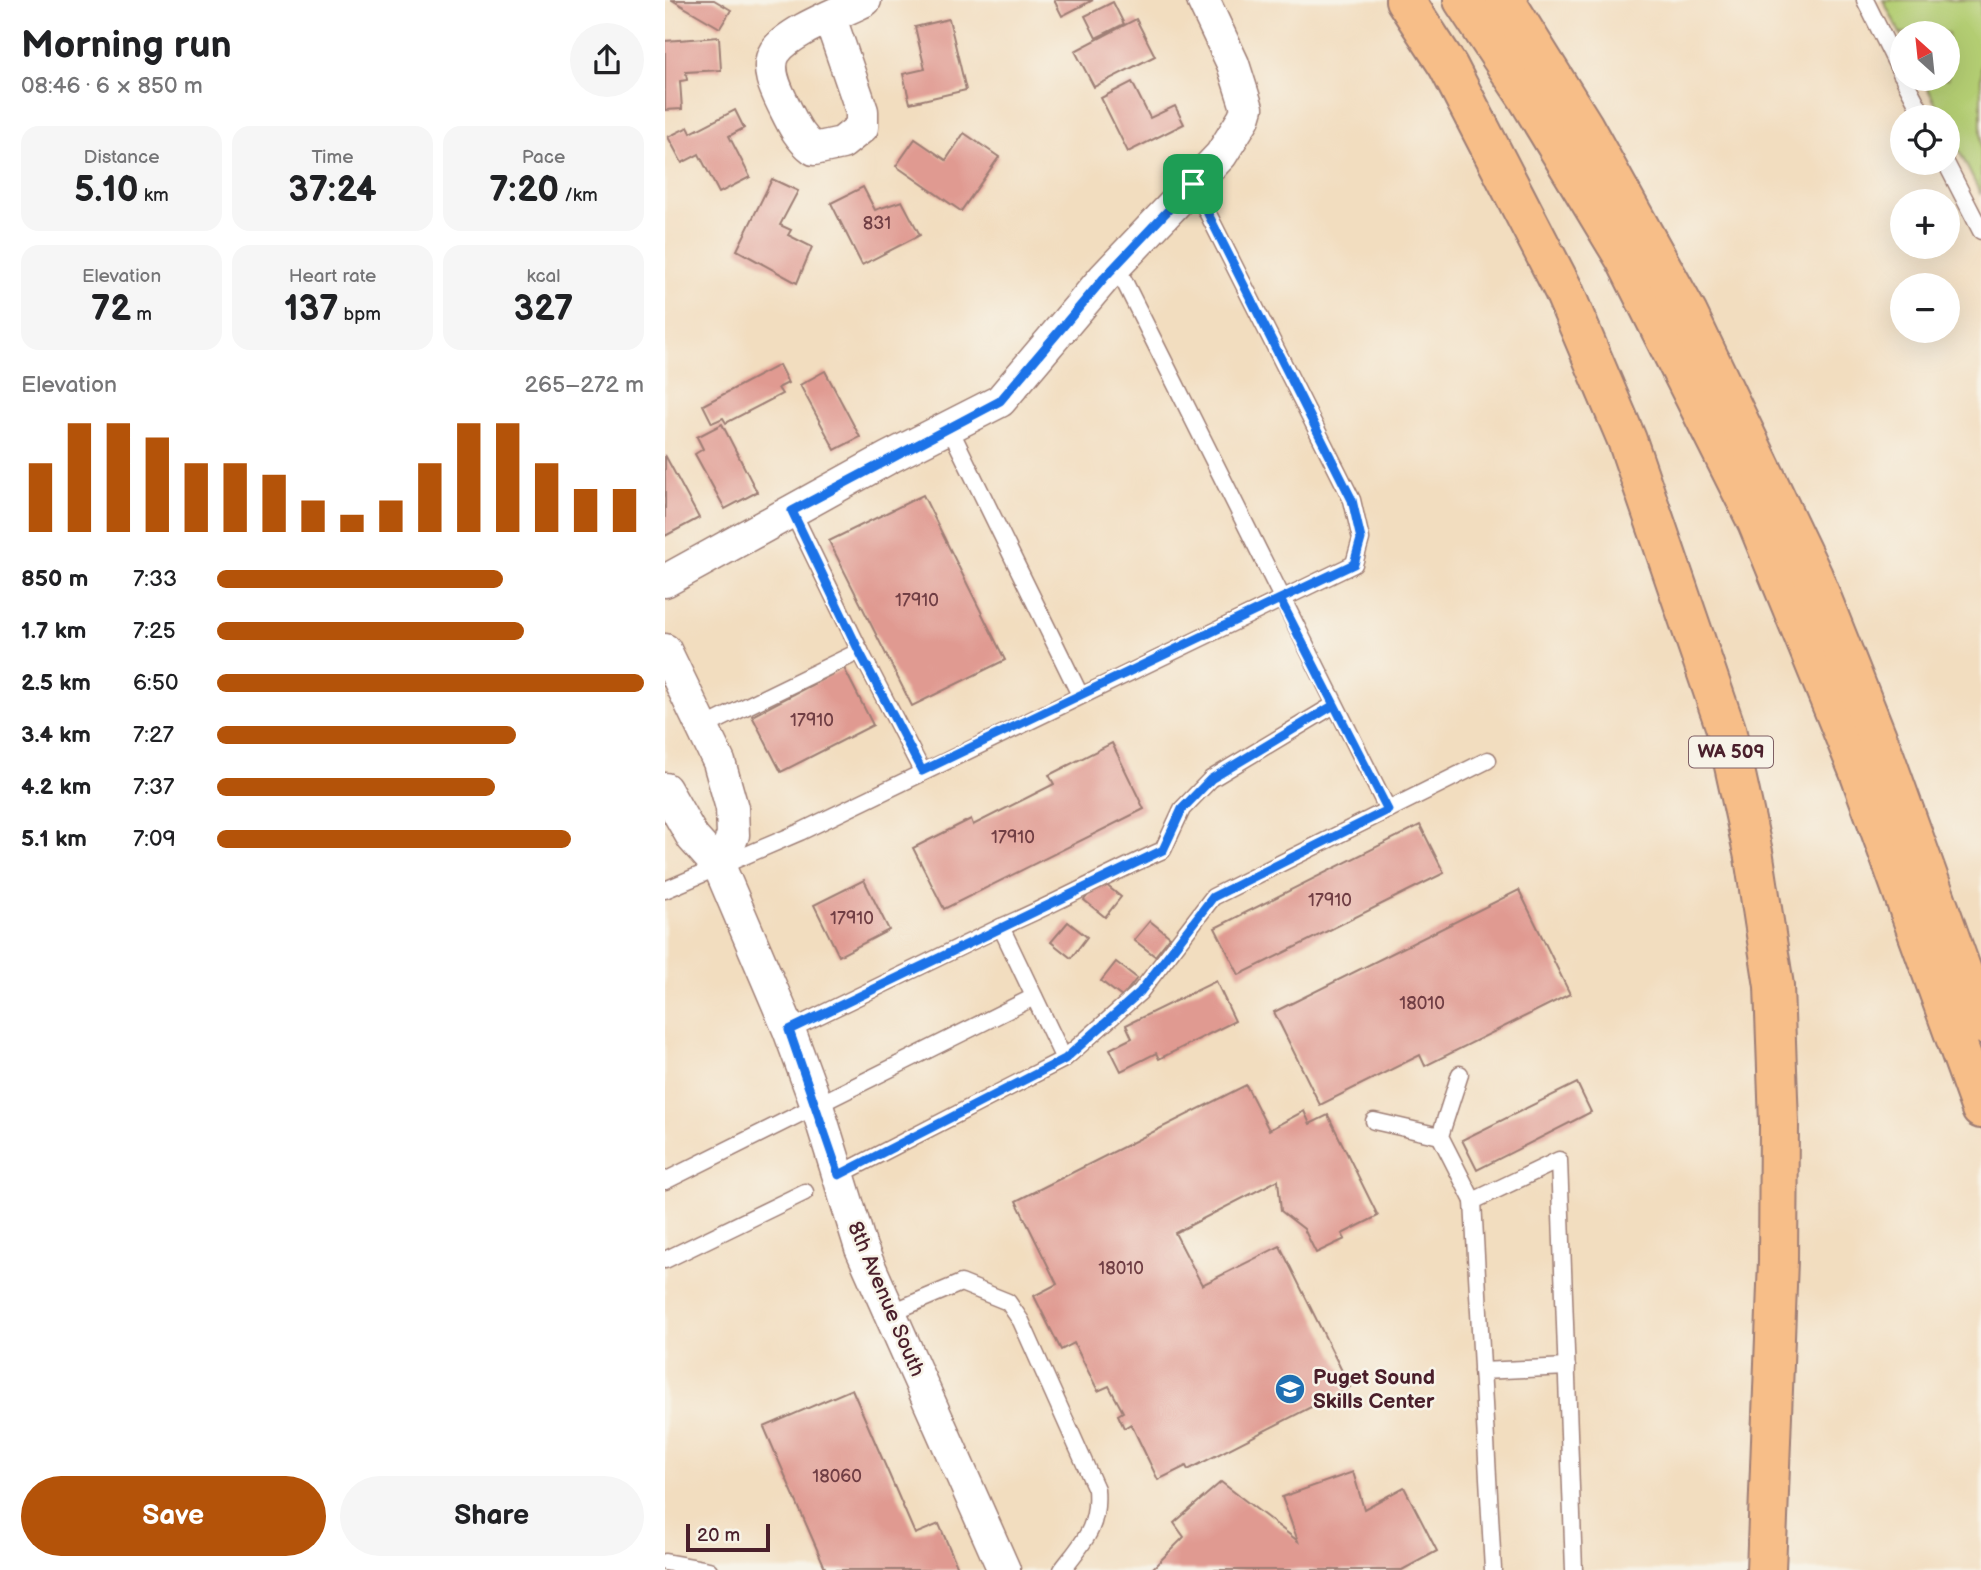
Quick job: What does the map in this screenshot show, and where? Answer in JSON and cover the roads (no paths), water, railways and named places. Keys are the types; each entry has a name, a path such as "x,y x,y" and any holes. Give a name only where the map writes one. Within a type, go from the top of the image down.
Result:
{"highway":[{"name":"WA 509","path":"1405,0 1448,66 1563,289 1627,440 1726,729 1754,857 1774,986 1779,1124 1778,1260 1766,1570"},
{"path":"1463,0 1527,97 1625,259 1756,522 1859,772 1981,1109"},
{"path":"1505,0 1583,125 1688,314 1813,576 1885,757 1981,1024"}],"street":[{"path":"830,18 865,0"},
{"path":"665,581 1000,401 1116,265 1220,155 1244,118 1247,107 1233,64 1203,0"},
{"path":"665,650 719,762 732,808 733,835 720,868"},
{"name":"8th Avenue South","path":"665,789 693,838 720,868 789,1030 817,1106 861,1248 1004,1570"}],"lane":[{"path":"1865,0 1890,51"},
{"path":"1952,175 1981,232"},
{"path":"665,890 800,832 1354,564 1361,539 1352,500 1193,184"},
{"path":"1116,265 1280,599 1388,810"},
{"path":"949,427 1080,695"},
{"path":"792,511 859,651 922,771"},
{"path":"704,727 859,651"},
{"path":"789,1030 1001,927 1052,906 1105,876 1163,850 1182,809 1211,779 1334,705"},
{"path":"839,1175 1065,1059 1140,992 1213,897 1488,760"},
{"path":"1001,927 1065,1059"},
{"path":"665,1181 1034,997"},
{"path":"1459,1074 1440,1136 1473,1200 1493,1570"},
{"path":"1374,1122 1440,1136"},
{"path":"1473,1200 1559,1160 1574,1570"},
{"path":"665,1259 805,1192"},
{"path":"890,1312 961,1283 1008,1303 1021,1321 1096,1489 1098,1513 1086,1539 1062,1570"},
{"path":"1482,1371 1567,1367"},
{"path":"665,1562 709,1570"}],"place":[{"name":"Puget Sound Skills Center","path":"1290,1389"}]}
